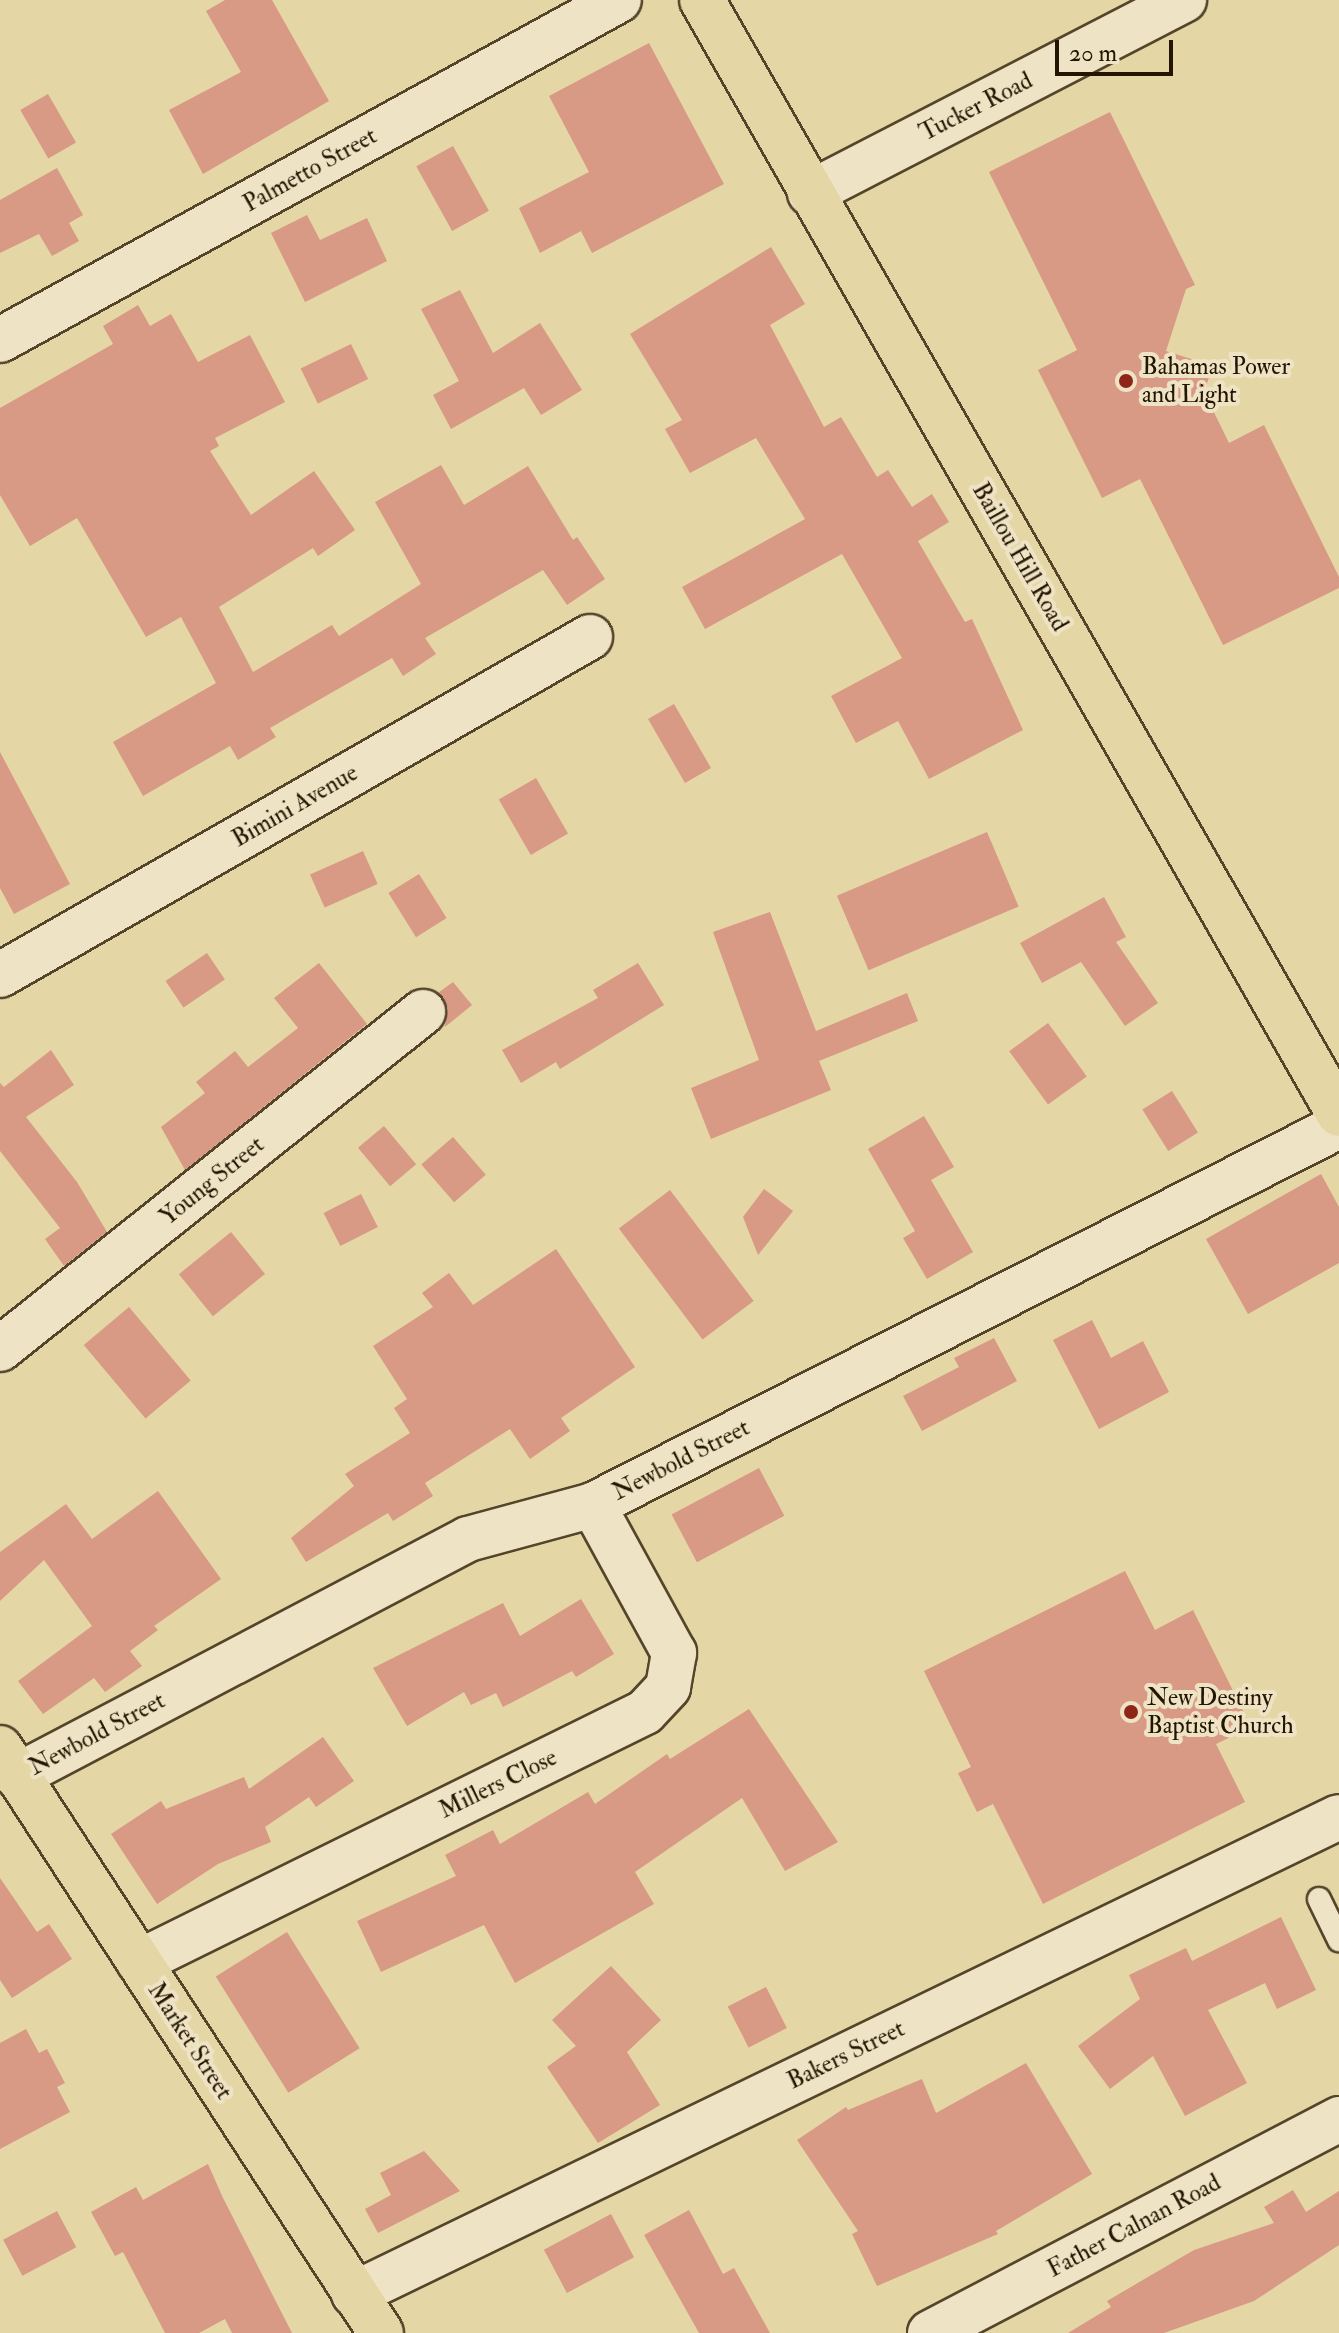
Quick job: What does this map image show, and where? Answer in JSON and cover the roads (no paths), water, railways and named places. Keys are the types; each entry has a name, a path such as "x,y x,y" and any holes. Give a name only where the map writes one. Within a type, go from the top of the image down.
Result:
{"main road":[{"name":"Baillou Hill Road","path":"702,0 1339,1114"},
{"name":"Market Street","path":"9,1762 381,2333"}],"street":[{"name":"Palmetto Street","path":"0,340 619,0"},
{"name":"Tucker Road","path":"810,193 1184,0"},
{"name":"Bimini Avenue","path":"0,975 590,637"},
{"name":"Young Street","path":"0,1349 423,1012"},
{"name":"Newbold Street","path":"9,1762 468,1539 593,1505 1339,1126"},
{"name":"Millers Close","path":"139,1962 645,1712 668,1687 674,1653 593,1505"},
{"name":"Bakers Street","path":"354,2294 1339,1817"},
{"name":"Father Calnan Road","path":"930,2333 1339,2119"}],"lane":[{"path":"1319,1899 1339,1940"}],"place":[{"name":"Bahamas Power and Light","path":"1126,381"},
{"name":"New Destiny Baptist Church","path":"1131,1712"}]}
